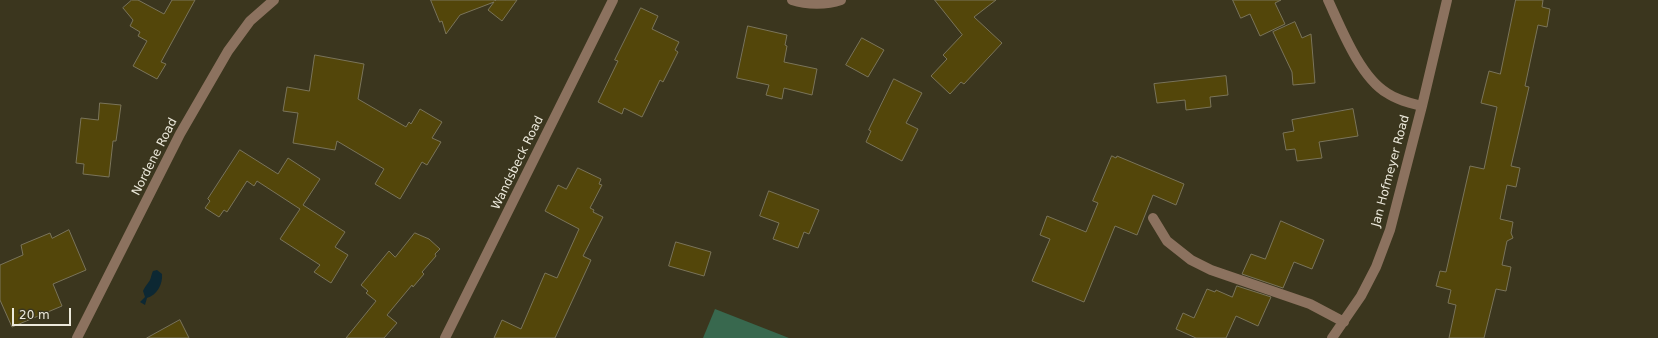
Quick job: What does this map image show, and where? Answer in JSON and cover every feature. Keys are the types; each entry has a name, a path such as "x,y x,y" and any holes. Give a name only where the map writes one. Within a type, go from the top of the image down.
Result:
{"street":[{"name":"Nordene Road","path":"78,338 180,134 228,51 250,21 274,0"},
{"name":"Wandsbeck Road","path":"446,338 613,0"},
{"path":"792,0 814,4 834,3 842,0"},
{"path":"1328,0 1355,57 1378,87 1387,94 1400,100 1422,106"},
{"name":"Jan Hofmeyer Road","path":"1332,338 1361,296 1376,267 1390,230 1422,106 1447,0"},
{"path":"1153,218 1167,241 1191,260 1211,270 1310,304 1344,322"}],"green space":[{"path":"715,309 789,338 703,338"}],"water":[{"path":"157,270 162,274 159,289 151,297 147,298 145,305 140,302 145,297 143,291 144,288 150,280 153,271"}],"building":[{"path":"132,0 138,0 164,14 172,0 195,0 161,62 166,64 157,79 133,66 147,41 138,36 140,32 130,26 133,20 123,8"},
{"path":"431,0 517,0 502,21 488,10 494,2 460,15 446,34 442,21 440,22"},
{"path":"935,0 996,0 974,17 1002,43 964,84 961,82 950,94 931,76 947,59 943,55 962,35"},
{"path":"1233,0 1281,0 1275,3 1285,24 1260,36 1250,14 1241,18"},
{"path":"1516,0 1543,0 1542,7 1550,9 1547,27 1538,25 1525,86 1529,87 1511,166 1520,168 1516,187 1507,185 1500,219 1513,222 1511,233 1513,238 1507,241 1502,265 1511,267 1506,291 1496,289 1484,338 1449,338 1456,305 1448,303 1451,290 1436,286 1440,271 1446,272 1470,166 1484,169 1497,107 1481,103 1489,71 1500,74"},
{"path":"641,8 658,16 652,29 679,42 675,50 678,52 663,82 660,80 642,117 624,108 622,114 598,102 618,61 615,60"},
{"path":"1295,22 1302,38 1311,34 1315,83 1293,85 1292,72 1273,32"},
{"path":"748,26 787,35 785,45 787,46 784,62 817,69 812,95 784,88 782,99 766,95 769,85 737,78"},
{"path":"862,38 884,50 868,77 846,65"},
{"path":"315,55 364,64 358,99 406,127 409,122 411,124 420,109 442,122 432,138 441,142 427,165 422,162 400,199 375,184 384,169 337,141 335,150 293,143 298,113 283,111 287,87 309,91"},
{"path":"1226,76 1228,95 1210,97 1211,107 1186,110 1185,100 1157,103 1154,84"},
{"path":"894,79 922,93 906,123 918,129 902,161 866,142 871,131 869,130"},
{"path":"100,103 121,105 116,141 113,141 109,177 83,174 84,164 76,163 81,118 98,120"},
{"path":"1353,109 1358,136 1319,142 1322,158 1297,161 1295,149 1286,150 1283,133 1294,131 1292,120"},
{"path":"240,150 278,174 288,158 320,179 303,205 345,232 335,247 348,255 331,283 314,272 320,265 280,239 300,209 257,181 254,186 247,181 227,212 224,210 219,217 205,208 210,201 208,199"},
{"path":"1112,156 1116,158 1117,156 1184,184 1176,205 1153,195 1137,235 1115,226 1084,302 1032,281 1050,239 1040,235 1047,216 1086,232 1098,203 1093,201"},
{"path":"578,168 601,179 599,184 602,185 590,208 594,210 593,212 603,217 583,256 591,260 555,338 494,338 502,320 521,329 545,273 557,278 579,229 545,211 558,185 566,189"},
{"path":"769,191 819,210 809,234 804,232 798,248 773,239 779,223 760,216"},
{"path":"1281,221 1324,240 1312,269 1294,262 1283,288 1242,274 1251,254 1265,259"},
{"path":"69,230 86,270 53,284 62,306 12,327 0,300 0,265 23,255 21,245 50,233 52,238"},
{"path":"415,233 429,239 440,249 422,272 424,274 413,287 412,285 387,315 397,323 384,338 346,338 376,301 366,293 368,291 361,285 389,251 395,257"},
{"path":"676,242 711,252 704,276 669,266"},
{"path":"1237,286 1271,297 1258,326 1236,316 1226,338 1196,338 1176,329 1183,313 1194,318 1207,289 1215,292 1216,290 1232,297"},
{"path":"180,320 189,338 147,338"}]}
